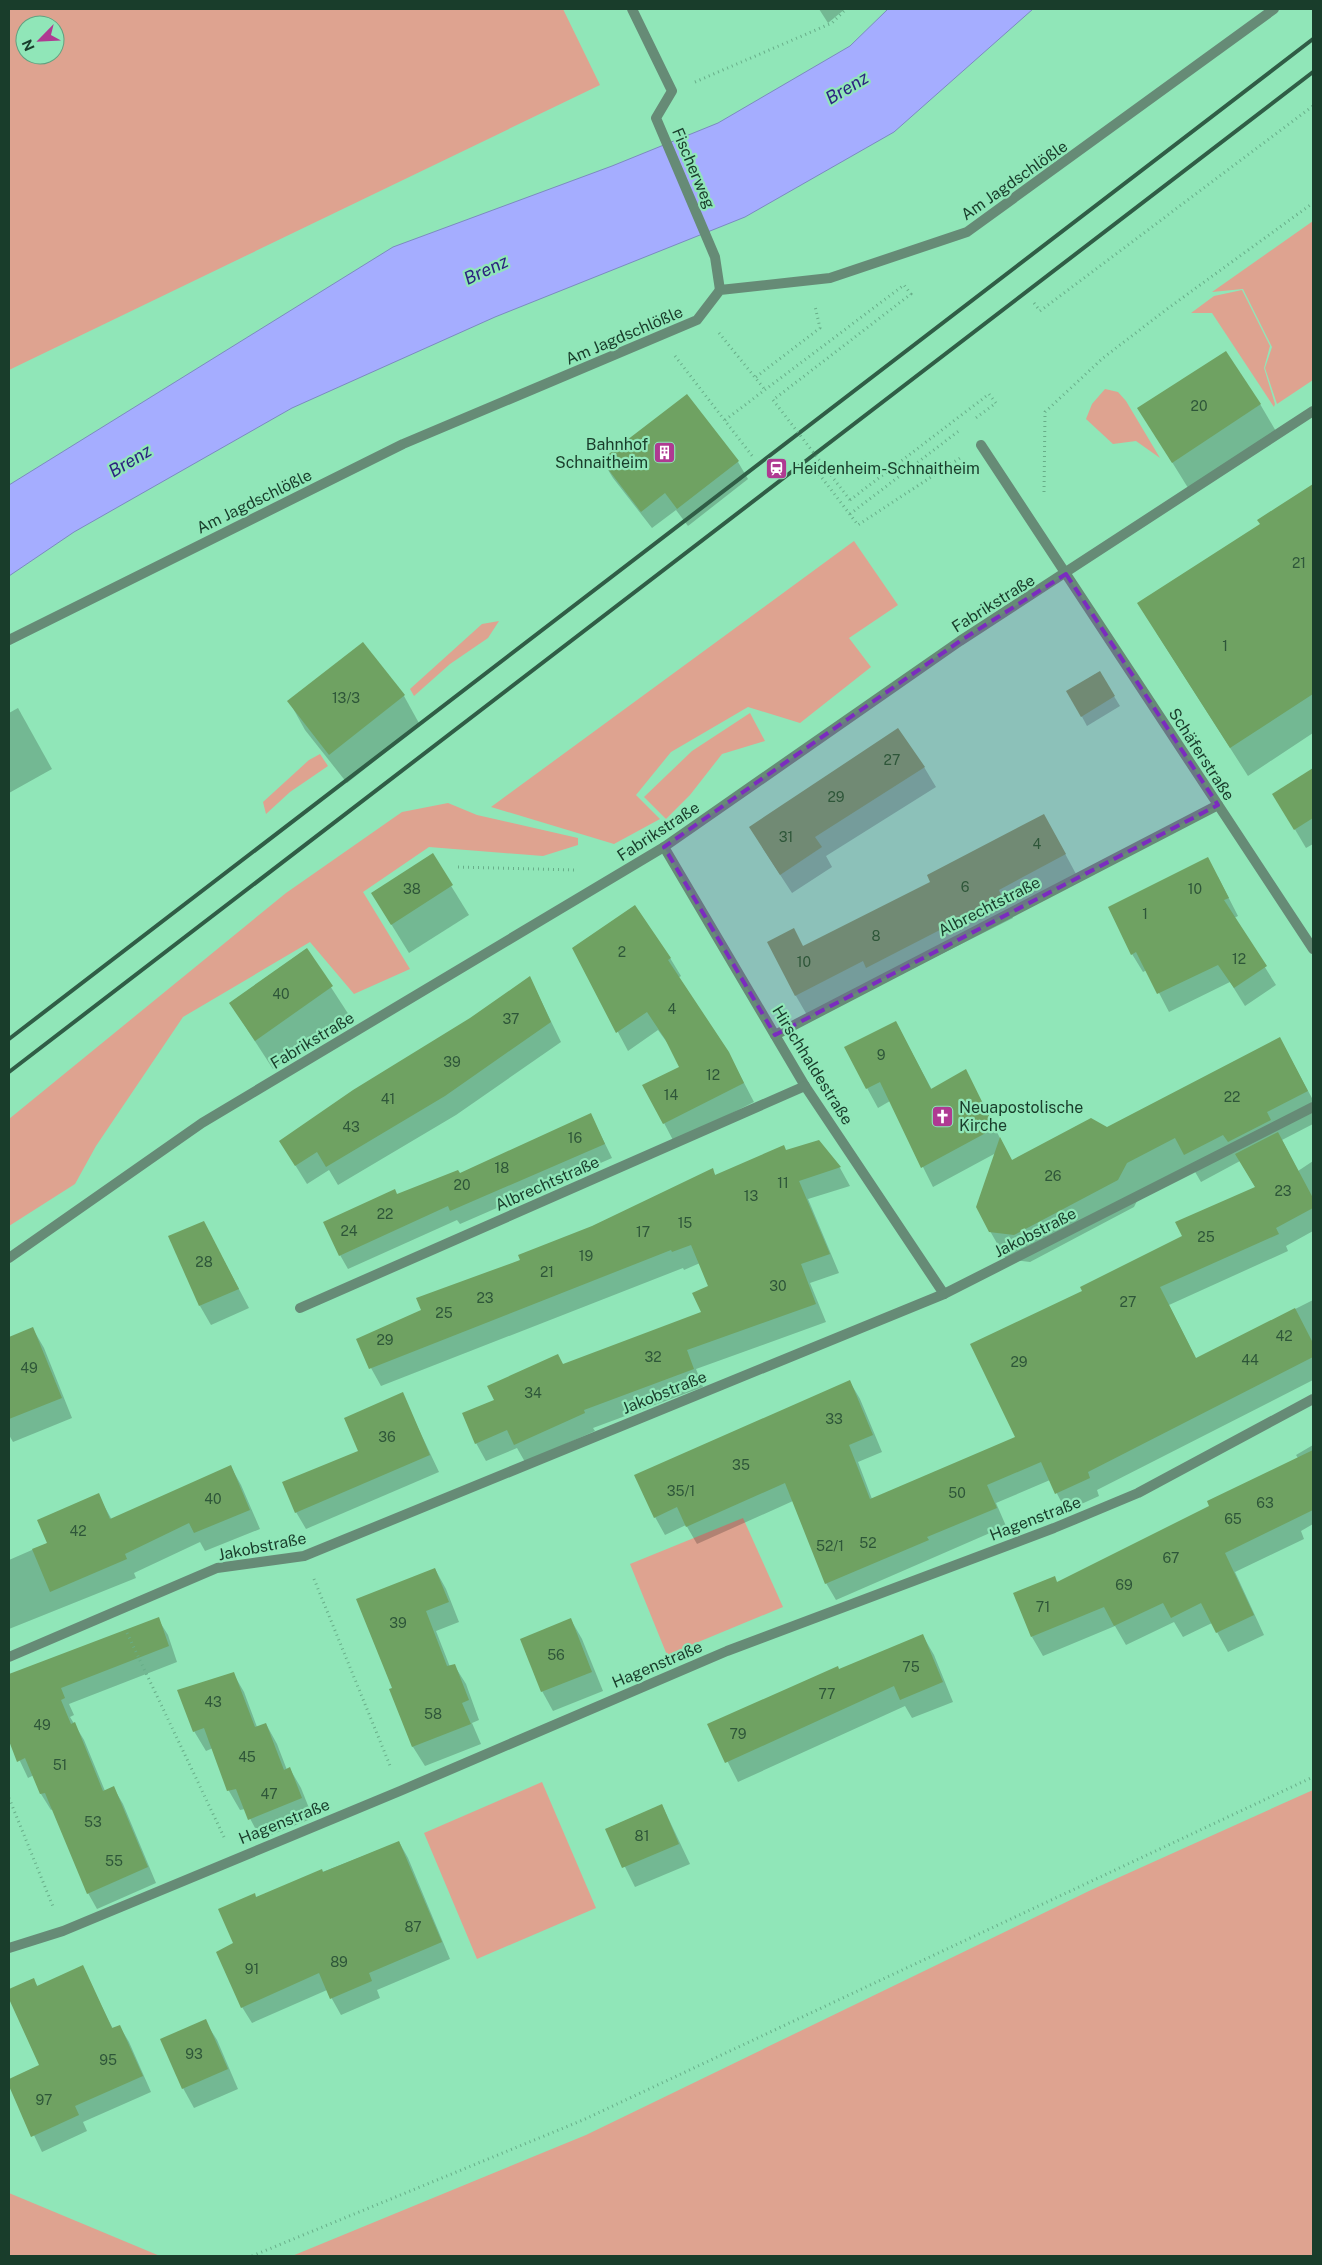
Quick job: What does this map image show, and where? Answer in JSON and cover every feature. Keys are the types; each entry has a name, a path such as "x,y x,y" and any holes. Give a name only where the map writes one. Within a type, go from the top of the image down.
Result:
{"street":[{"path":"632,9 672,91"},
{"name":"Am Jagdschlößle","path":"9,640 402,444 697,320 720,290 830,278 967,232 1274,9"},
{"name":"Fischerweg","path":"672,91 656,118 715,258 720,290"},
{"name":"Fabrikstraße","path":"9,1258 202,1123 664,847 960,641 1066,574 1313,411"},
{"name":"Schäferstraße","path":"981,445 1313,949"},
{"name":"Albrechtstraße","path":"775,1035 1218,805"},
{"name":"Hirschhaldestraße","path":"664,847 805,1086 944,1294"},
{"name":"Albrechtstraße","path":"300,1308 805,1086"},
{"name":"Jakobstraße","path":"9,1657 118,1612 217,1568 304,1556 944,1294 1313,1108"},
{"name":"Hagenstraße","path":"9,1948 63,1931 727,1650 1054,1528 1138,1493 1313,1399"}],"path":[{"path":"672,91 832,23 846,9"},
{"path":"1034,303 1040,311 1313,106"},
{"path":"1048,500 1044,493 1045,412 1103,358 1313,203"},
{"path":"756,377 820,328 809,280"},
{"path":"725,420 904,286 911,294 773,400 850,500 989,394 996,403 850,514"},
{"path":"697,320 720,334 766,391"},
{"path":"676,359 753,457"},
{"path":"816,470 858,525 981,445"},
{"path":"458,867 576,870"},
{"path":"304,1556 400,1790"},
{"path":"118,1612 225,1839 233,1836"},
{"path":"252,2256 583,2120 1313,1777"},
{"path":"9,1798 63,1931"}],"highlighted area":[{"path":"1066,574 1218,805 775,1035 664,847 960,641"}],"shaded area":[{"path":"9,9 563,9 600,85 9,370"},
{"path":"1313,221 1313,380 1277,404 1265,368 1272,347 1243,289 1212,292"},
{"path":"1242,290 1270,346 1264,368 1275,404 1274,407 1212,313 1191,313 1214,296"},
{"path":"1105,389 1118,392 1126,401 1160,458 1136,441 1113,444 1086,419 1092,404"},
{"path":"854,541 898,605 849,638 871,667 800,723 748,707 671,752 636,795 660,819 614,844 491,807"},
{"path":"499,621 488,638 450,664 414,696 410,689 482,624"},
{"path":"750,713 765,741 722,754 690,795 666,819 644,797 692,751"},
{"path":"320,754 328,766 290,792 266,814 263,802 309,760"},
{"path":"448,803 477,815 578,838 578,845 543,856 429,847 363,892 410,969 354,994 310,942 183,1017 96,1146 75,1184 9,1226 9,1119 286,893 402,812"},
{"path":"743,1518 783,1607 667,1655 630,1564"},
{"path":"542,1782 596,1908 477,1959 424,1833"},
{"path":"1313,1790 1313,2256 292,2256 586,2135 1091,1890"},
{"path":"9,2193 160,2256 9,2256"}],"water":[{"name":"Brenz","path":"888,9 1033,9 894,132 745,217 495,317 292,408 74,532 9,576 9,485 393,247 612,166 718,123 850,46"}],"building":[{"path":"1226,351 1261,404 1172,463 1137,408"},
{"name":"Bahnhof Schnaitheim","path":"687,394 739,461 677,509 665,493 641,512 601,460"},
{"path":"1313,484 1313,694 1230,748 1137,603 1260,524 1257,520"},
{"path":"363,642 405,695 329,755 287,701"},
{"path":"1100,671 1115,696 1081,717 1066,691"},
{"path":"898,728 925,767 815,837 822,847 780,875 749,827"},
{"path":"1313,768 1313,818 1294,830 1272,794"},
{"path":"1044,814 1066,854 999,890 1002,898 866,968 863,961 795,996 767,942 794,928 803,946 930,882 927,875"},
{"path":"433,853 453,885 391,925 371,893"},
{"path":"1208,857 1229,898 1224,900 1267,966 1234,988 1218,965 1157,994 1136,952 1131,955 1108,907"},
{"path":"635,905 671,958 668,960 729,1052 744,1083 663,1124 642,1085 679,1067 665,1039 647,1012 616,1033 572,948"},
{"path":"307,948 333,986 255,1041 229,1003"},
{"path":"530,976 551,1022 445,1096 326,1167 317,1152 295,1166 279,1141 353,1090 470,1018"},
{"path":"896,1021 931,1089 966,1069 995,1128 921,1168 880,1082 866,1089 844,1047"},
{"path":"1280,1037 1308,1091 1267,1112 1271,1120 1228,1142 1223,1135 1184,1155 1175,1138 1127,1163 1118,1180 1014,1235 989,1232 976,1207 1000,1137 1012,1160 1091,1118 1107,1127"},
{"path":"591,1113 605,1144 450,1211 448,1206 339,1256 323,1222 395,1189 397,1194 458,1170 460,1173"},
{"path":"1278,1132 1313,1198 1313,1208 1276,1228 1279,1234 1160,1287 1196,1358 1295,1308 1313,1343 1313,1357 1088,1472 1090,1478 1055,1494 1041,1462 987,1485 997,1508 927,1537 929,1540 825,1584 785,1483 686,1527 677,1507 654,1518 634,1475 850,1380 873,1435 849,1445 870,1499 1015,1437 970,1344 1082,1291 1080,1287 1182,1236 1175,1222 1255,1187 1235,1154"},
{"path":"819,1140 841,1167 799,1181 830,1254 801,1264 816,1304 687,1350 694,1369 584,1410 585,1413 514,1445 507,1430 475,1444 462,1413 494,1400 487,1386 558,1354 563,1364 701,1312 692,1293 708,1286 691,1245 672,1252 671,1250 369,1369 356,1339 421,1310 416,1298 520,1260 518,1255 592,1226 713,1168 715,1175 784,1145 786,1150"},
{"path":"204,1221 239,1289 199,1306 168,1236"},
{"path":"33,1327 62,1398 9,1419 9,1337"},
{"path":"403,1392 430,1455 295,1513 282,1482 358,1451 344,1418"},
{"path":"1313,1450 1313,1510 1225,1553 1254,1615 1216,1633 1201,1603 1171,1618 1163,1603 1114,1626 1104,1607 1031,1637 1013,1593 1055,1576 1057,1582 1209,1506 1207,1501"},
{"path":"231,1465 250,1510 194,1533 189,1523 125,1554 127,1559 50,1592 32,1549 47,1543 37,1520 99,1493 110,1519"},
{"path":"435,1568 449,1602 426,1611 447,1666 455,1664 469,1700 462,1703 471,1724 412,1747 389,1689 392,1688 356,1599"},
{"path":"159,1617 169,1646 61,1688 65,1698 61,1700 71,1724 75,1722 103,1791 114,1786 148,1867 87,1894 45,1793 40,1794 25,1758 17,1762 9,1741 9,1674"},
{"path":"571,1618 592,1672 541,1692 520,1639"},
{"path":"923,1634 943,1682 900,1700 894,1686 725,1763 707,1724 838,1666 839,1669"},
{"path":"234,1672 255,1727 266,1723 284,1770 290,1767 302,1798 248,1820 236,1789 227,1791 204,1728 193,1732 177,1690"},
{"path":"662,1804 679,1844 622,1868 605,1829"},
{"path":"399,1841 442,1942 369,1973 372,1981 330,1999 319,1973 241,2008 216,1952 233,1943 218,1909 255,1893 256,1897 322,1869 323,1872"},
{"path":"83,1965 112,2028 120,2025 143,2076 75,2106 79,2115 31,2137 9,2086 9,2079 39,2065 9,1999 9,1989 34,1978 37,1986"},
{"path":"206,2019 228,2069 182,2089 160,2039"}],"railway":[{"path":"9,1039 1313,39"},
{"path":"9,1072 1313,72"}],"place":[{"name":"Bahnhof Schnaitheim","path":"664,453"},
{"name":"Heidenheim-Schnaitheim","path":"776,468"},
{"name":"Neuapostolische Kirche","path":"943,1116"}]}
